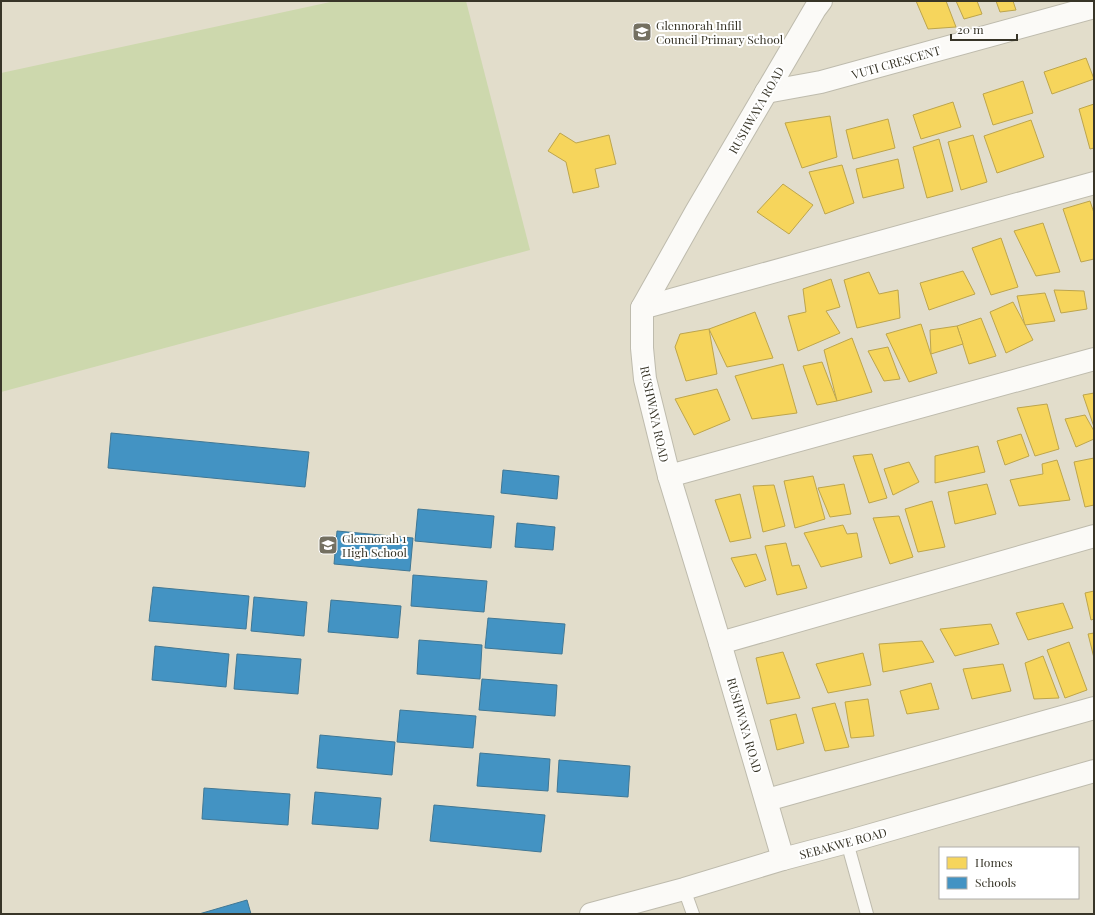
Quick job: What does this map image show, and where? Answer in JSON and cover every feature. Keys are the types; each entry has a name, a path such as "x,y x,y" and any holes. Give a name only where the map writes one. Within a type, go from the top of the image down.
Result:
{"street":[{"name":"RUSHWAYA ROAD","path":"783,858 767,800 669,476 645,379 642,348 642,308 696,212 815,8 821,1"},
{"name":"VUTI CRESCENT","path":"766,92 821,82 1094,7"},
{"path":"642,308 1094,183"},
{"path":"669,476 1094,359"},
{"path":"720,643 1094,536"},
{"path":"767,800 1094,708"},
{"name":"SEBAKWE ROAD","path":"591,914 684,889 783,858 847,842 1094,771"}],"lane":[{"path":"847,842 867,914"},
{"path":"684,889 693,914"}],"green space":[{"path":"335,1 466,1 530,250 1,392 1,73"}],"building: Homes":[{"path":"916,1 946,1 956,27 928,29"},
{"path":"956,1 977,1 982,14 964,19"},
{"path":"996,1 1013,1 1016,10 1000,12"},
{"path":"1086,58 1094,79 1052,94 1044,72"},
{"path":"1023,81 1033,113 993,125 983,94"},
{"path":"953,102 961,127 921,139 913,115"},
{"path":"1094,104 1094,148 1090,149 1079,109"},
{"path":"830,116 837,157 802,168 785,123"},
{"path":"888,119 895,148 853,159 846,130"},
{"path":"1031,120 1044,157 997,173 984,136"},
{"path":"560,133 576,143 609,135 616,164 595,169 599,187 573,193 566,162 548,151"},
{"path":"973,135 987,182 961,190 948,142"},
{"path":"939,139 953,191 927,198 913,147"},
{"path":"898,159 904,188 863,198 856,169"},
{"path":"842,165 854,203 825,214 809,172"},
{"path":"783,184 813,205 789,234 757,212"},
{"path":"1090,201 1094,213 1094,259 1081,262 1063,209"},
{"path":"1043,223 1060,272 1036,276 1014,231"},
{"path":"1001,238 1018,287 991,295 972,248"},
{"path":"963,271 975,294 929,310 920,283"},
{"path":"869,272 879,294 898,290 900,318 857,328 844,280"},
{"path":"831,279 840,307 826,311 840,333 798,351 788,316 806,312 803,289"},
{"path":"1054,290 1084,291 1087,309 1061,313"},
{"path":"1045,293 1055,321 1025,325 1017,296"},
{"path":"1013,302 1033,340 1006,353 990,312"},
{"path":"755,312 773,358 727,367 709,329"},
{"path":"981,318 996,356 969,364 957,326"},
{"path":"921,324 937,373 909,382 886,334"},
{"path":"957,326 963,344 931,354 930,330"},
{"path":"709,329 717,374 686,381 675,347 680,334"},
{"path":"852,338 872,392 837,401 824,350"},
{"path":"888,347 900,379 884,381 868,351"},
{"path":"822,362 837,401 817,405 803,366"},
{"path":"783,364 797,413 752,419 735,376"},
{"path":"717,389 730,420 694,435 675,399"},
{"path":"1094,393 1094,427 1083,395"},
{"path":"1047,404 1059,449 1035,456 1017,408"},
{"path":"1085,415 1094,431 1094,439 1076,447 1065,419"},
{"path":"1021,434 1029,456 1005,465 997,441"},
{"path":"978,446 985,472 935,483 935,456"},
{"path":"872,454 887,498 869,503 853,456"},
{"path":"1094,458 1094,505 1085,507 1074,462"},
{"path":"1057,460 1070,500 1019,506 1010,480 1043,474 1042,464"},
{"path":"909,462 919,482 893,495 884,469"},
{"path":"813,476 825,519 795,528 784,481"},
{"path":"844,484 851,514 830,517 818,488"},
{"path":"987,484 996,514 955,524 948,492"},
{"path":"774,485 785,526 763,532 753,486"},
{"path":"740,494 751,538 730,542 715,500"},
{"path":"932,501 945,547 918,552 905,509"},
{"path":"899,516 913,557 890,564 873,518"},
{"path":"843,525 847,534 857,533 862,557 821,567 804,533"},
{"path":"786,543 792,566 799,565 807,588 777,595 765,546"},
{"path":"756,554 766,580 745,587 731,558"},
{"path":"1094,591 1094,619 1091,620 1085,593"},
{"path":"1063,603 1073,628 1028,640 1016,613"},
{"path":"991,624 999,644 955,656 940,629"},
{"path":"1094,633 1094,658 1088,634"},
{"path":"922,641 934,662 883,672 879,644"},
{"path":"1069,642 1087,690 1065,698 1047,650"},
{"path":"783,652 800,698 767,704 756,658"},
{"path":"863,653 871,685 828,693 816,664"},
{"path":"1043,656 1059,698 1034,699 1025,663"},
{"path":"1003,664 1011,691 972,699 963,669"},
{"path":"931,683 939,709 907,714 900,691"},
{"path":"868,699 874,736 851,738 845,702"},
{"path":"835,703 849,747 825,751 812,708"},
{"path":"796,714 804,743 777,750 770,720"}],"building: Schools":[{"path":"111,433 309,452 305,487 108,468"},
{"path":"503,470 559,476 557,499 501,493"},
{"path":"418,509 494,516 491,548 415,541"},
{"path":"517,523 555,527 553,550 515,547"},
{"path":"337,531 413,538 410,571 334,564"},
{"path":"413,575 487,581 484,612 411,606"},
{"path":"153,587 249,596 246,629 149,621"},
{"path":"254,597 307,602 304,636 251,631"},
{"path":"331,600 401,606 398,638 328,632"},
{"path":"488,618 565,624 562,654 485,648"},
{"path":"419,640 482,645 480,679 417,674"},
{"path":"155,646 229,654 226,687 152,680"},
{"path":"237,654 301,659 298,694 234,689"},
{"path":"482,679 557,685 555,716 479,710"},
{"path":"400,710 476,716 473,748 397,742"},
{"path":"320,735 395,742 392,775 317,768"},
{"path":"480,753 550,759 548,791 477,786"},
{"path":"559,760 630,766 628,797 557,792"},
{"path":"204,788 290,794 288,825 202,819"},
{"path":"315,792 381,798 378,829 312,824"},
{"path":"434,805 545,815 541,852 430,841"},
{"path":"247,900 251,914 199,914"}],"place":[{"name":"Glennorah Infill Council Primary School","path":"642,32"},
{"name":"Glennorah 1 High School","path":"328,545"}]}
